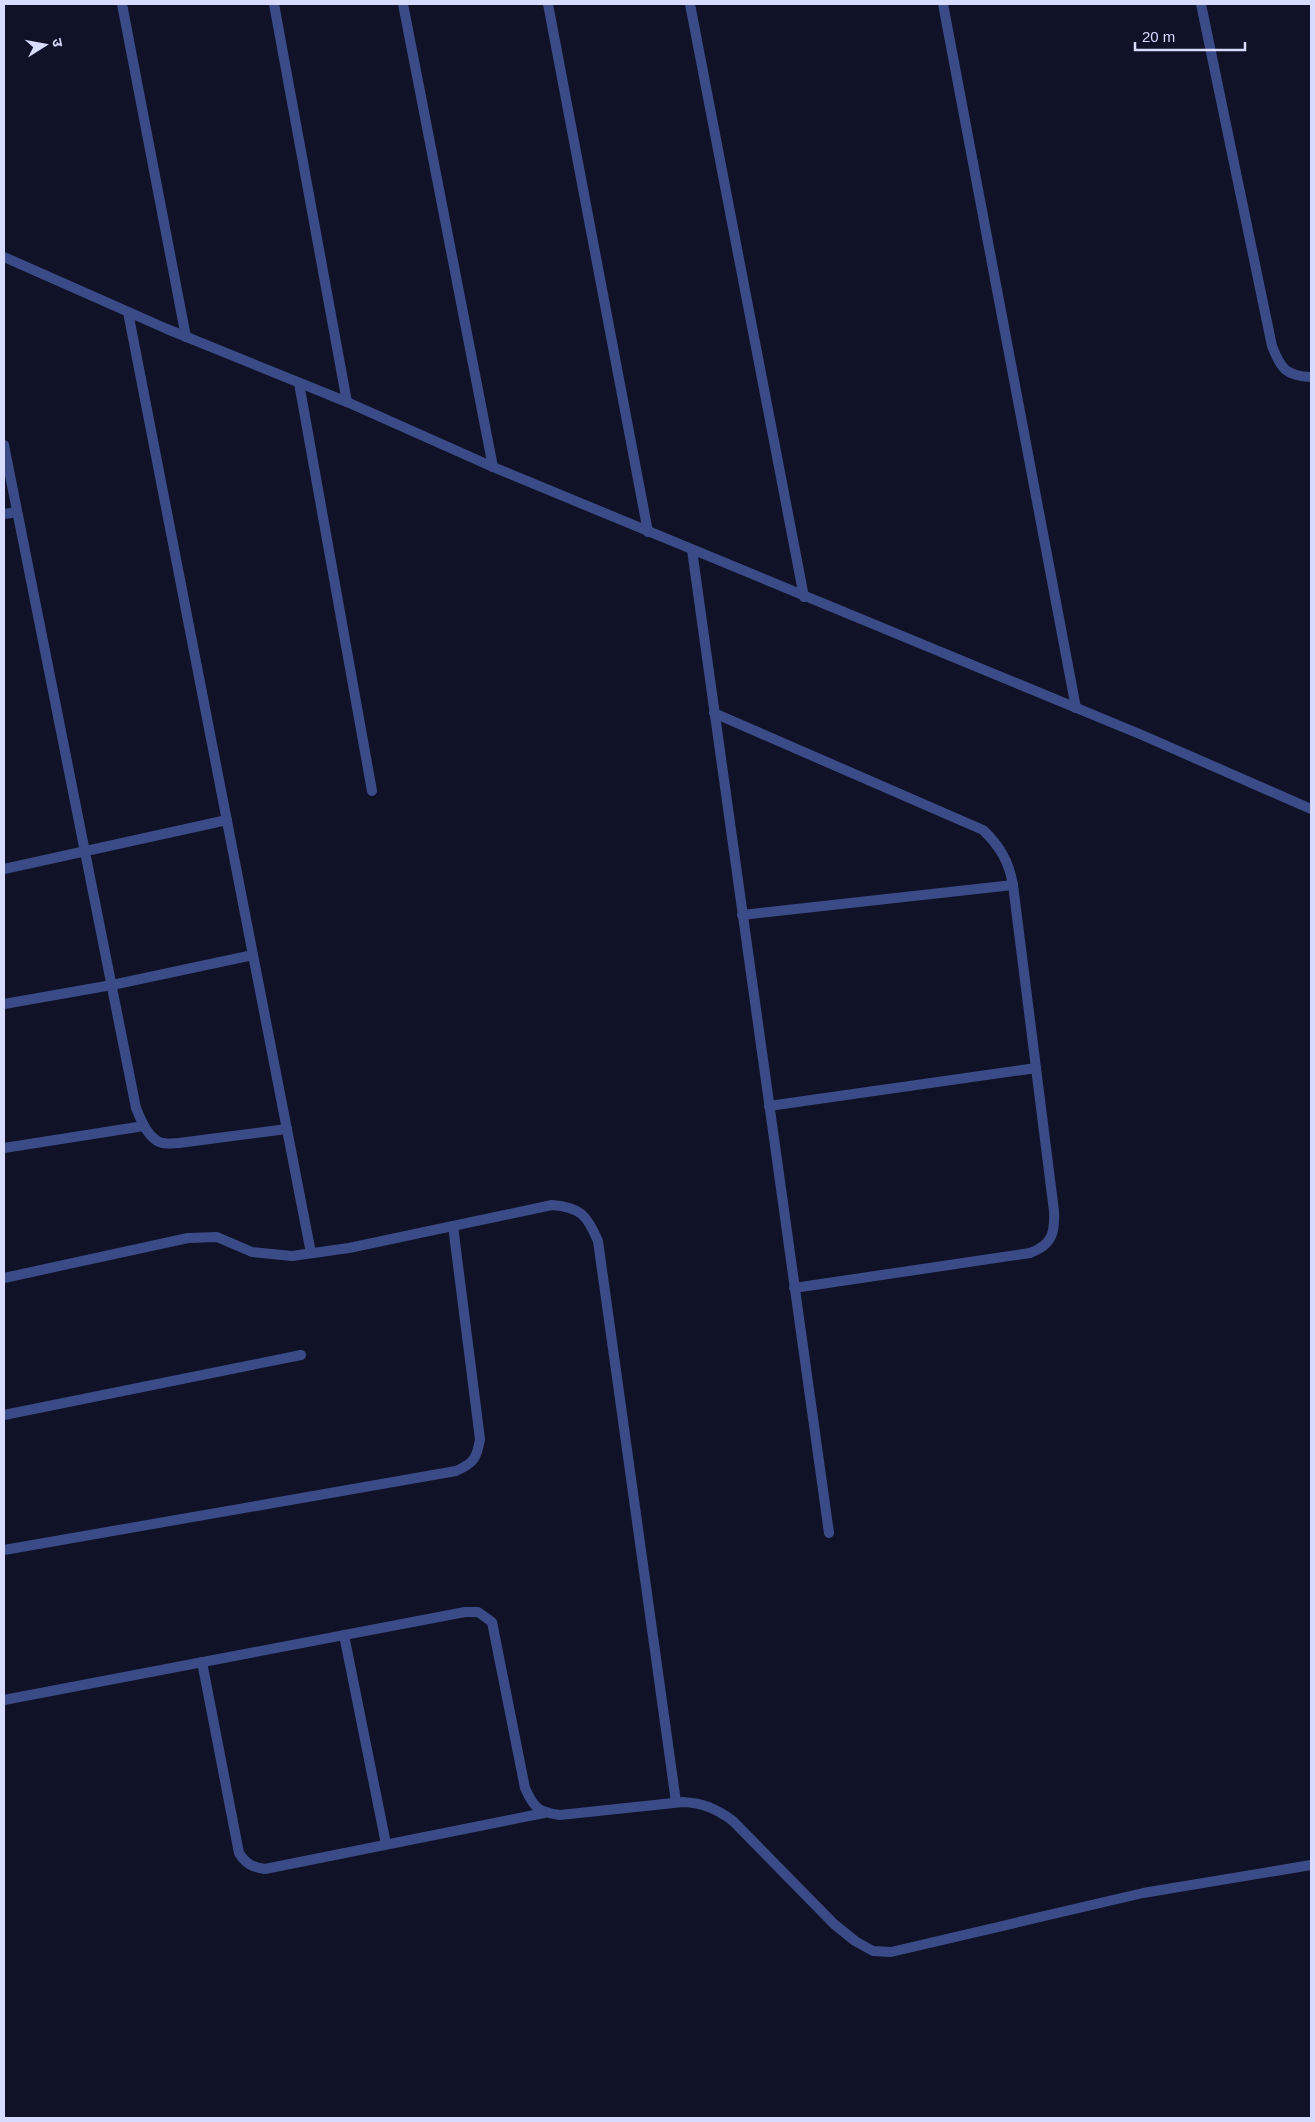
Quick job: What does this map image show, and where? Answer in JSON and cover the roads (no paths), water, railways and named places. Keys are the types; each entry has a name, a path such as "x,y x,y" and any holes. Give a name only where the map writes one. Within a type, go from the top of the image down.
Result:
{"street":[{"path":"122,4 186,337"},
{"path":"274,4 347,402"},
{"path":"403,4 493,467"},
{"path":"549,4 648,532"},
{"path":"690,4 804,597"},
{"path":"943,4 1076,708"},
{"path":"1201,4 1272,346 1278,362 1287,373 1311,377"},
{"path":"4,257 186,337 347,402 493,467 1076,708 1311,809"},
{"path":"128,312 311,1253"},
{"path":"299,383 372,791"},
{"path":"4,444 136,1108 151,1136 162,1143 179,1143 287,1129"},
{"path":"4,514 17,512"},
{"path":"692,550 829,1533"},
{"path":"714,713 983,830 995,841 1003,854 1011,872 1013,885 1054,1227 1050,1240 1042,1249 1030,1253 794,1288"},
{"path":"4,868 227,820"},
{"path":"742,915 1013,885"},
{"path":"4,1004 112,985 253,954"},
{"path":"769,1106 1036,1068"},
{"path":"4,1148 144,1126"},
{"path":"4,1278 204,1236 218,1237 252,1252 292,1256 349,1248 552,1205 565,1206 578,1211 590,1221 598,1240 676,1802"},
{"path":"4,1550 456,1471 470,1465 478,1453 480,1439 453,1226"},
{"path":"4,1415 301,1355"},
{"path":"4,1700 465,1612 478,1612 492,1622 525,1788 533,1805 544,1813"},
{"path":"344,1635 386,1844"},
{"path":"202,1662 239,1853 245,1862 254,1867 265,1869 544,1813 560,1816 676,1802 700,1803 717,1810 733,1821 834,1924 855,1941 873,1951 891,1952 1143,1893 1311,1865"}]}
